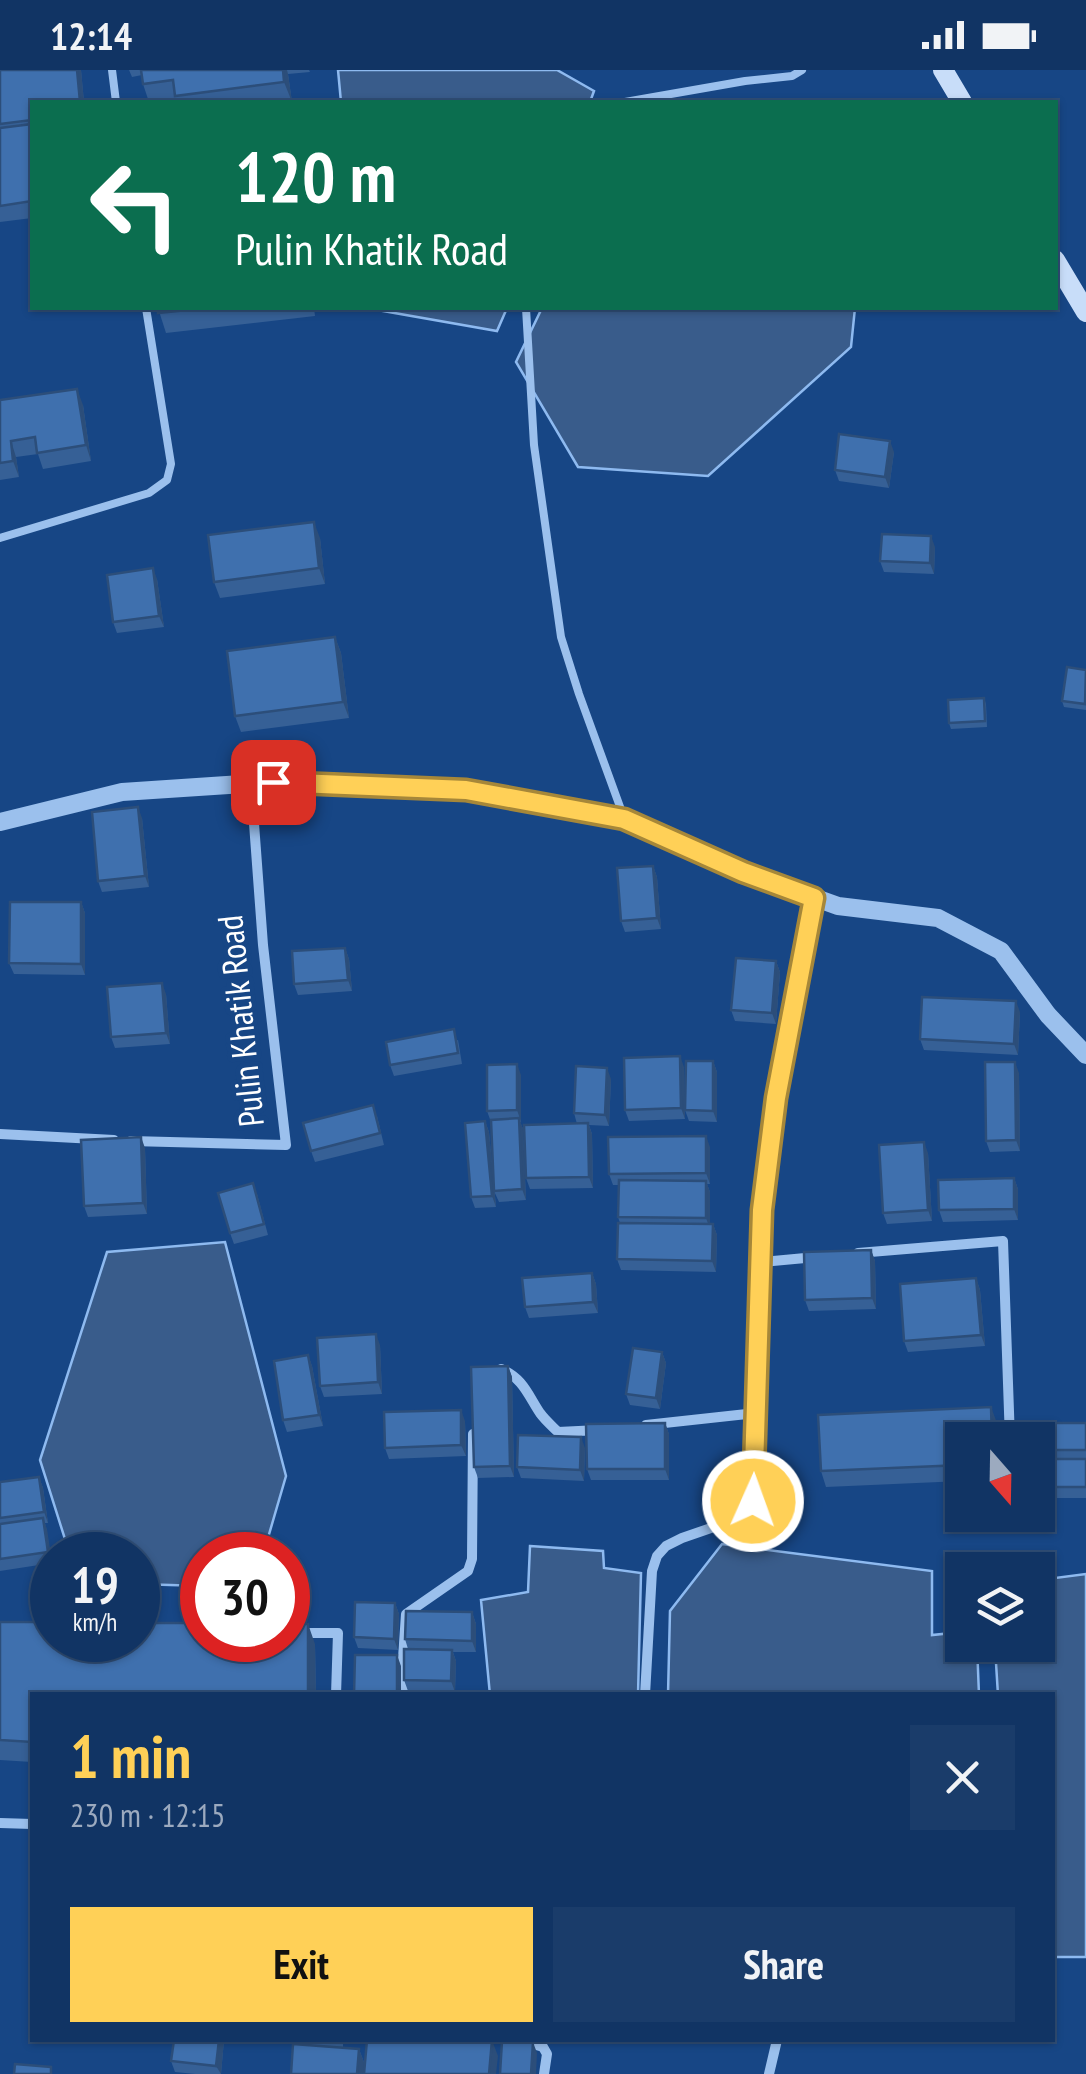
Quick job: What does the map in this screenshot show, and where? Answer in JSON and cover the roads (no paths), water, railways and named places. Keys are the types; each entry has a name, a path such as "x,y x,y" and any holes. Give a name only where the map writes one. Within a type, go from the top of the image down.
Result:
{"main road":[{"path":"943,70 961,100"},
{"path":"1058,265 1086,312"}],"street":[{"path":"0,822 122,792 273,782 466,790 624,819 743,872 838,906 938,918 1002,951 1048,1015 1086,1055"},
{"name":"Pulin Khatik Road","path":"0,1134 286,1145 263,945 251,784"},
{"path":"645,1692 652,1571 657,1556 682,1538 736,1519 753,1501 762,1210 776,1098 814,898"},
{"path":"855,1254 1003,1240 1009,1422"},
{"path":"762,1262 836,1255"},
{"path":"492,1369 515,1376 558,1432 618,1428"},
{"path":"637,1426 756,1412"},
{"path":"406,1692 406,1614 468,1570 472,1559 473,1430"},
{"path":"310,1633 338,1633 336,1692"},
{"path":"0,1823 30,1824"},
{"path":"520,2042 544,2048 544,2074"},
{"path":"769,2074 776,2042"}],"lane":[{"path":"112,70 116,100"},
{"path":"636,100 792,76 802,70"},
{"path":"0,538 149,493 167,480 171,464 146,310"},
{"path":"526,310 534,445 561,636 624,819"}],"water":[{"path":"338,70 557,70 594,91 591,100 341,100"},
{"path":"377,310 506,310 497,331"},
{"path":"541,310 855,310 851,347 708,476 578,467 516,362"},
{"path":"225,1242 286,1476 270,1532 180,1532 180,1585 160,1585 160,1532 63,1532 40,1460 107,1252"},
{"path":"722,1544 932,1571 932,1635 945,1634 945,1662 978,1662 979,1692 668,1692 670,1611"},
{"path":"530,1546 603,1551 604,1568 641,1573 638,1692 490,1692 481,1600 528,1592"},
{"path":"1086,1574 1086,1957 1055,1957 1055,1692 998,1692 996,1662 1055,1662 1055,1578"}]}
